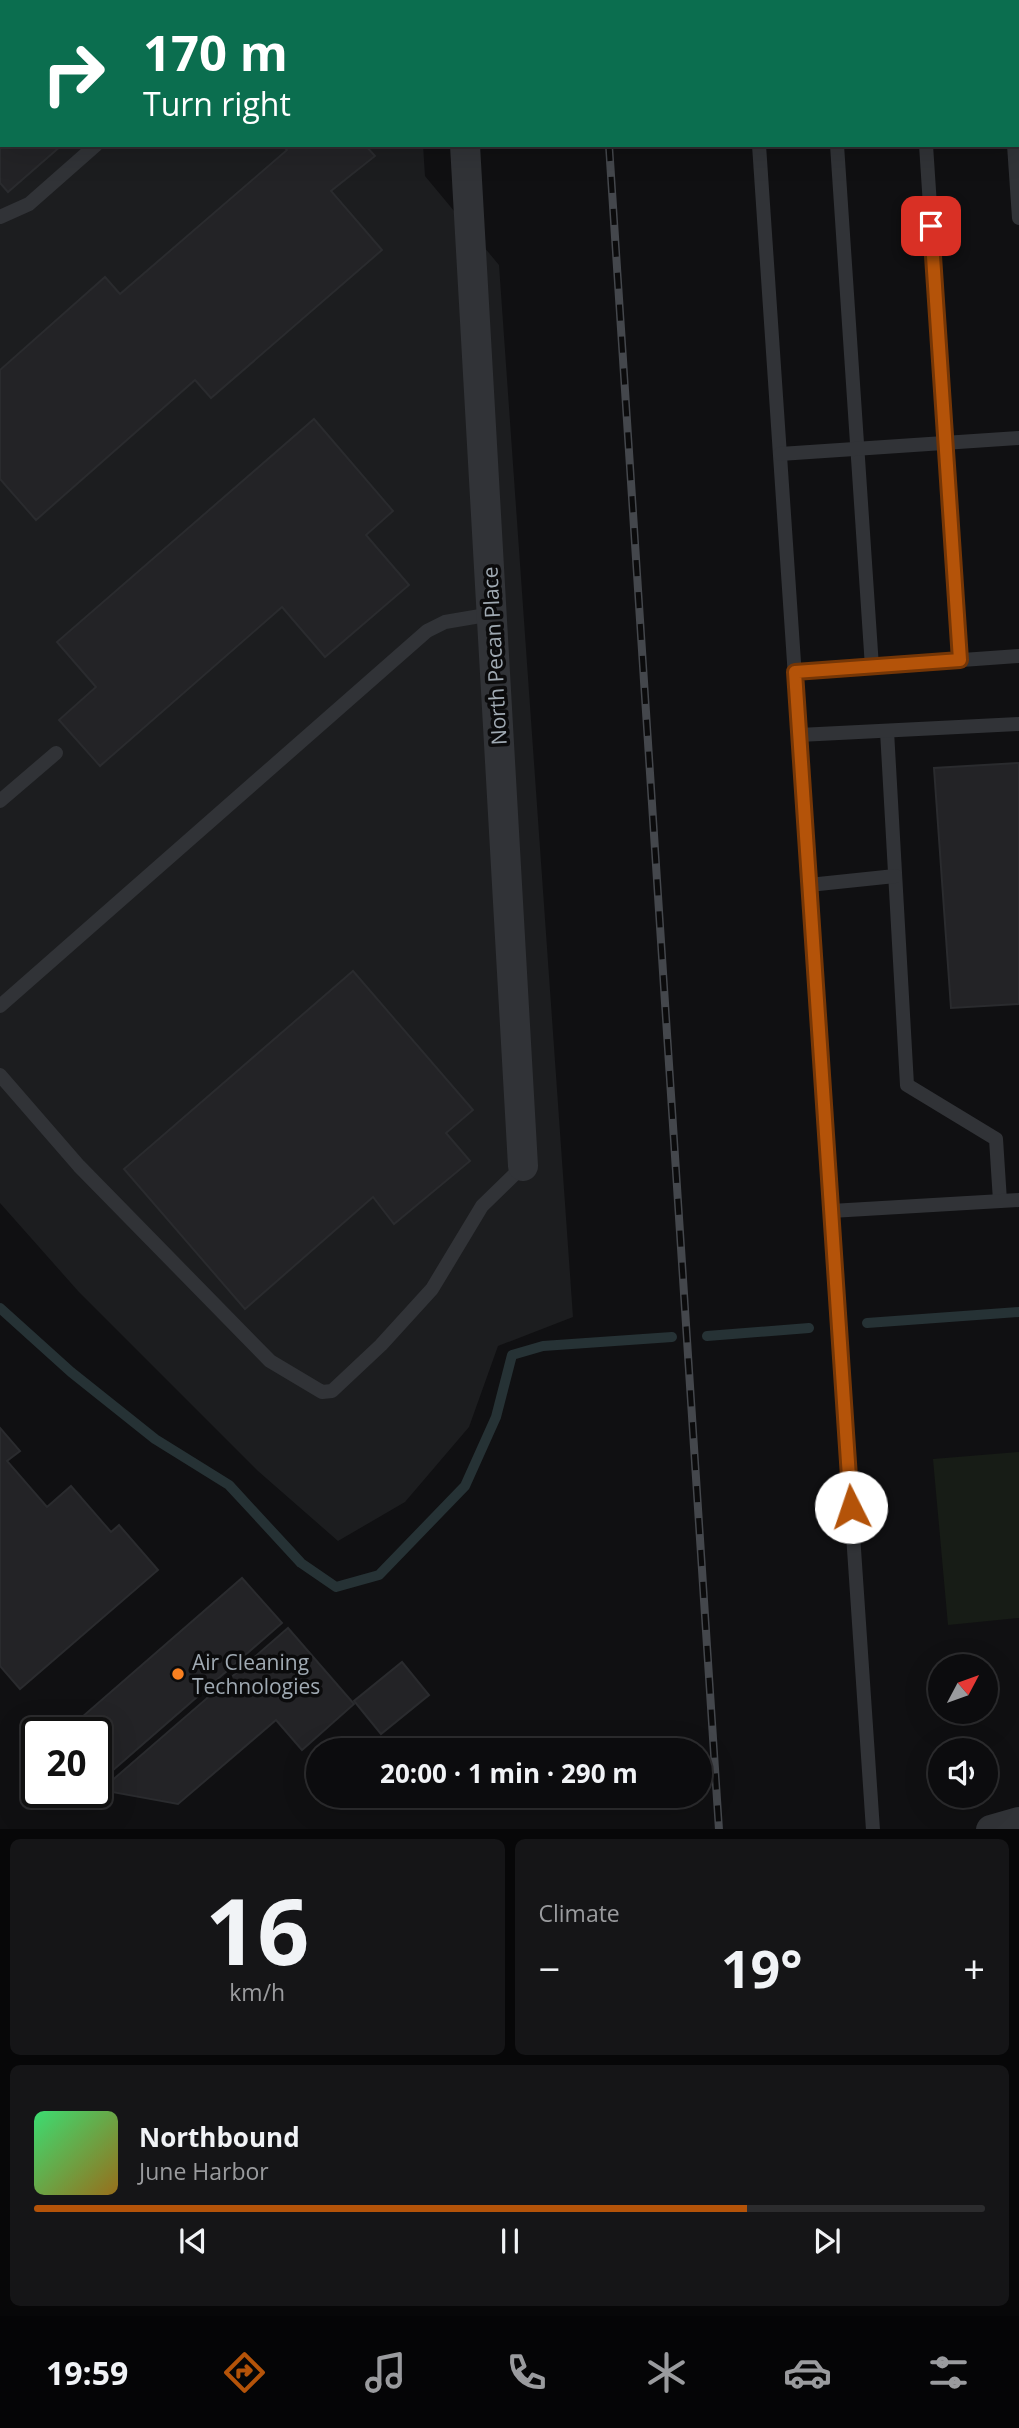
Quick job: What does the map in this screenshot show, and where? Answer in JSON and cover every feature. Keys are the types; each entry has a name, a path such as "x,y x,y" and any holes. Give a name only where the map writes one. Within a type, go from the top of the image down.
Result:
{"street":[{"name":"North Pecan Place","path":"465,147 523,1166"},
{"path":"990,1829 1019,1822"}],"lane":[{"path":"0,217 29,204 94,147"},
{"path":"759,147 873,1829"},
{"path":"837,147 872,667"},
{"path":"926,147 960,660"},
{"path":"1014,147 1019,218"},
{"path":"780,454 1019,438"},
{"path":"0,1006 427,631 445,622 492,614"},
{"path":"795,672 1019,656"},
{"path":"799,734 1019,724"},
{"path":"887,730 907,1085 996,1139 1000,1201"},
{"path":"0,801 56,753"},
{"path":"809,885 895,876"},
{"path":"0,1075 79,1167 270,1361 322,1392 332,1391 381,1345 432,1289 482,1206 523,1166"},
{"path":"831,1211 1019,1200"}],"shaded area":[{"path":"0,147 423,147 425,176 499,265 573,1317 498,1346 469,1427 405,1502 338,1541 258,1471 78,1291 0,1203"},
{"path":"1019,1452 1019,1618 948,1625 933,1459"}],"building":[{"path":"0,147 60,147 8,192 0,183"},
{"path":"284,147 367,147 375,156 331,191 382,250 211,398 195,380 36,520 0,479 0,370 105,277 120,294 287,150"},
{"path":"314,419 393,511 366,535 409,585 325,657 282,607 100,766 59,720 96,687 57,642"},
{"path":"1019,763 1019,1004 951,1008 934,768"},
{"path":"353,971 473,1110 446,1133 470,1161 394,1224 373,1197 245,1309 124,1169"},
{"path":"0,1428 20,1451 7,1461 47,1507 71,1486 111,1532 119,1525 158,1570 20,1689 0,1666"},
{"name":"Air Cleaning Technologies","path":"242,1578 282,1623 112,1771 112,1717 82,1717"},
{"path":"288,1628 354,1704 316,1738 306,1738 306,1746 302,1750 276,1720 178,1804 112,1792 112,1780"},
{"path":"402,1662 429,1695 381,1734 354,1701"}],"waterway":[{"path":"0,1308 71,1372 155,1439 229,1485 301,1563 336,1587 379,1575 465,1486 496,1417 512,1355 543,1346 672,1337"},
{"path":"867,1323 1019,1312"},
{"path":"707,1336 809,1328"}],"railway":[{"path":"609,147 719,1829"}],"place":[{"name":"Air Cleaning Technologies","path":"178,1674"}],"route":[{"path":"851,1507 795,672 960,660 931,226"}]}
